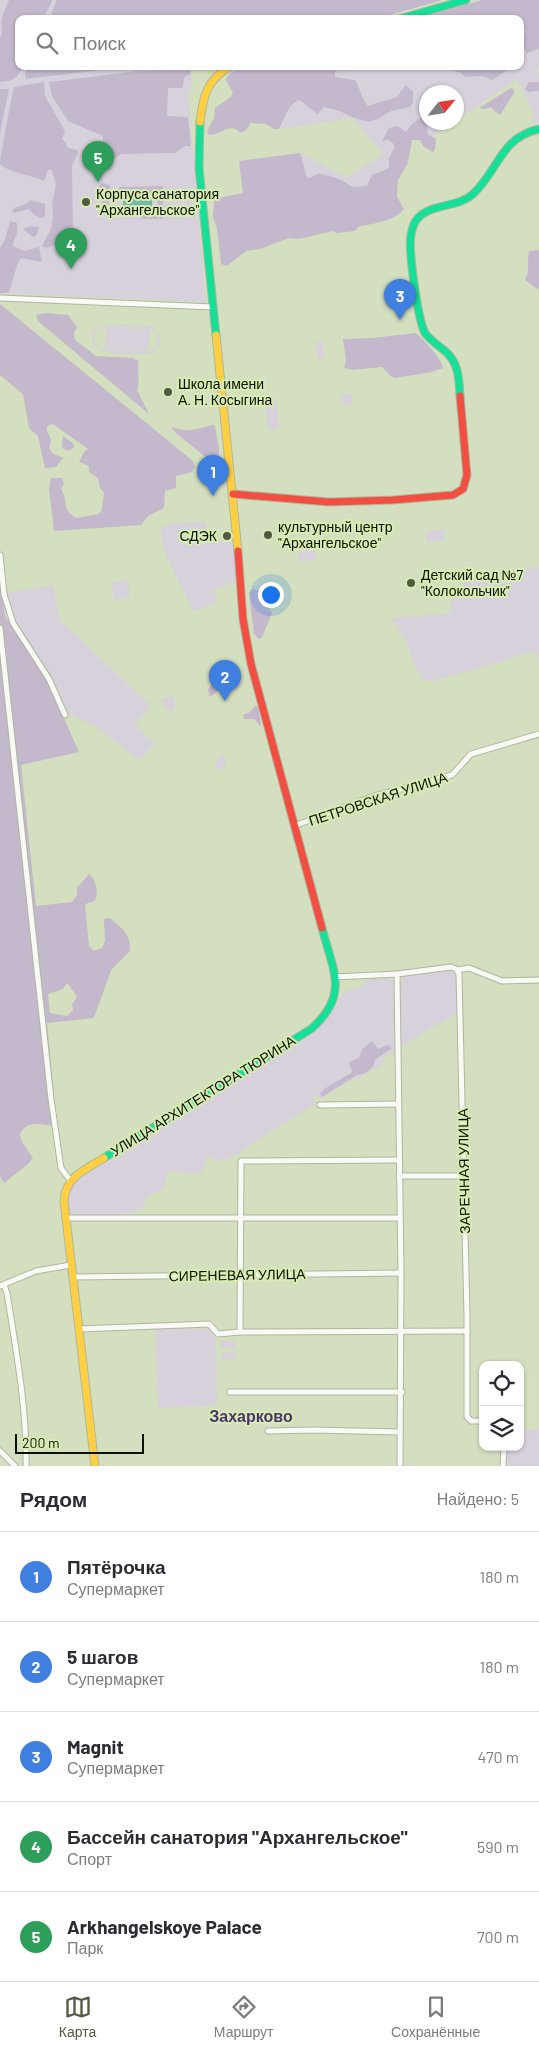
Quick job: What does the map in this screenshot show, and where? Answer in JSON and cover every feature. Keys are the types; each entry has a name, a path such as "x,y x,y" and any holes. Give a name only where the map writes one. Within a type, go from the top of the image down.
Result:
{"street":[{"path":"413,15 466,0"},
{"name":"УЛИЦА АРХИТЕКТОРА ТЮРИНА","path":"70,1180 318,1024 327,1015 334,1002 336,990 329,957 256,683 243,619 233,494 199,168 199,127 202,105 211,81 220,70"},
{"path":"233,494 330,502 393,500 454,495 462,491 466,483 468,471 458,373 455,361 431,340 422,326 411,245 411,230 416,218 422,213 459,203 473,194 512,140 528,130 539,129"},
{"path":"0,298 213,307"},
{"path":"0,555 4,594 13,623 49,679 66,715"},
{"path":"0,628 51,1099 61,1168 70,1180 64,1193 64,1218 95,1466"},
{"name":"ПЕТРОВСКАЯ УЛИЦА","path":"294,826 371,798 452,775 471,754 539,734"},
{"path":"334,977 397,974 451,967 457,970 469,968 502,981 539,980"},
{"name":"ЗАРЕЧНАЯ УЛИЦА","path":"457,970 459,974 461,1032 467,1418 471,1421 479,1421"},
{"path":"397,974 402,1392 400,1466"},
{"path":"320,1105 398,1104"},
{"path":"240,1332 241,1161 399,1160"},
{"path":"399,1176 464,1176"},
{"path":"64,1218 400,1218"},
{"path":"26,1466 19,1362 7,1293 2,1286 36,1271 71,1265"},
{"name":"СИРЕНЕВАЯ УЛИЦА","path":"72,1277 401,1273"},
{"path":"78,1329 209,1324 218,1334 240,1332 401,1330 467,1331"},
{"path":"230,1392 402,1392"},
{"path":"268,1431 400,1432"},
{"path":"0,1451 15,1466"},
{"path":"503,1466 504,1451"}],"shaded area":[{"path":"0,0 442,0 390,15 15,15 15,70 192,70 191,93 188,93 206,302 0,293"},
{"path":"9,0 52,0 46,15 15,15 15,70 21,70 19,74 9,81 0,82 0,38 3,15"},
{"path":"57,0 442,0 390,15 51,15"},
{"path":"482,0 539,0 539,49 527,53 524,47 526,31 524,30 524,15 429,15"},
{"path":"524,30 526,31 532,52 539,49 537,71 539,72 539,82 531,82 530,91 539,91 539,123 533,123 532,117 535,115 517,79 464,115 464,85 419,85 419,119 412,124 406,133 398,126 387,135 383,141 388,140 394,144 389,158 389,169 375,174 367,186 353,187 339,179 319,173 310,178 307,177 300,153 347,178 383,154 353,118 279,129 289,109 299,100 318,113 324,107 340,111 349,116 378,119 391,111 410,107 397,97 369,106 355,80 335,77 337,70 456,70 465,77 482,76 492,80 508,70 524,70"},
{"path":"26,70 99,70 26,79"},
{"path":"190,70 190,75 185,76 182,88 168,88 167,116 188,117 191,146 185,146 175,153 121,154 109,162 89,162 86,160 89,150 103,145 103,136 68,121 52,96 49,82 138,71"},
{"path":"337,70 335,77 355,80 368,106 397,97 406,85 413,92 413,103 410,107 391,111 378,119 368,122 324,107 318,114 299,100 289,109 279,129 274,129 266,124 251,123 245,131 240,133 233,128 229,128 209,135 207,131 214,118 215,108 231,97 233,93 226,80 229,74 234,71"},
{"path":"508,70 492,80 482,76 465,77 459,72 453,71"},
{"path":"44,82 45,96 65,131 62,139 68,148 77,150 78,153 72,166 73,238 70,243 53,245 48,248 42,246 51,229 53,217 52,204 56,185 52,170 48,170 44,181 15,172 0,164 14,87"},
{"path":"539,82 539,91 528,92 525,89 528,83"},
{"path":"511,88 514,90 514,93 501,114 498,114 491,107 479,108"},
{"path":"0,89 9,89 0,133"},
{"path":"419,119 419,130 428,130 428,134 436,139 435,149 433,152 424,147 420,140 412,140 408,163 398,180 397,197 404,209 400,213 383,221 358,227 355,231 337,233 333,231 299,239 289,238 260,249 246,251 227,266 221,264 217,228 213,217 214,199 243,193 239,161 300,153 307,177 310,178 319,173 339,179 353,187 367,186 372,175 389,168 389,158 394,144 388,140 382,141 389,128 398,126 406,132"},
{"path":"428,130 442,130 430,137"},
{"path":"102,183 110,185 109,205 105,207 102,204 97,188"},
{"path":"163,186 163,219 141,219 144,212 150,210 157,211 158,195 119,195 119,187"},
{"path":"30,200 45,204 45,217 42,218 34,215 29,209 14,213 12,210 14,208 26,204"},
{"path":"10,221 17,223 17,233 13,246 24,251 39,247 42,262 21,258 17,265 9,293 0,293 0,248 5,240"},
{"path":"30,226 39,227 36,236 33,237 23,229"},
{"path":"539,250 539,290 525,280 529,251"},
{"path":"0,304 193,461 195,467 192,472 176,476 176,488 165,491 164,508 148,516 141,525 54,531 49,489 51,478 62,478 64,484 61,489 64,494 66,508 76,518 99,514 102,509 104,493 100,488 98,478 89,472 89,466 79,462 84,452 88,449 53,424 47,426 47,432 51,440 49,448 52,453 63,458 56,467 45,468 38,436 29,428 23,394 0,375"},
{"path":"46,313 68,315 77,327 74,333 75,340 96,356 132,358 139,361 137,390 149,414 38,321 36,315"},
{"path":"106,324 152,326 160,336 160,345 149,354 110,353 94,346 92,339 95,329","holes":["106,326 151,328 157,333 158,344 149,352 102,349 95,341 97,330"]},
{"path":"106,327 150,329 148,351 105,348"},
{"path":"415,333 432,349 443,368 395,378 382,367 353,370 344,368 346,360 343,339"},
{"path":"322,341 324,358 318,359 315,342"},
{"path":"347,393 353,399 347,405 341,399"},
{"path":"276,400 279,429 268,430 265,401"},
{"path":"215,426 219,450 219,467 216,467 172,429 173,427 182,430 192,430"},
{"path":"63,436 73,443 74,448 67,451 62,447"},
{"path":"206,522 209,543 231,539 234,542 236,582 213,590 217,602 193,611 165,553 161,527 173,523"},
{"path":"444,529 445,540 427,542 426,532"},
{"path":"315,550 316,560 299,562 298,552"},
{"path":"539,567 539,663 536,651 434,681 423,680 413,662 408,646 392,618 451,613 450,595 464,593 462,573"},
{"path":"0,569 5,616 47,680 79,752 21,765 36,906 72,902 77,895 77,888 89,874 95,883 97,894 95,901 85,904 89,946 94,951 102,948 105,941 104,919 110,918 127,936 130,951 111,970 94,1018 47,1023 57,1127 36,1124 23,1129 20,1134 22,1142 33,1158 4,1183 0,1176","holes":["66,984 69,985 77,997 72,1004 73,1010 67,1016 50,1013 48,994 63,989"]},
{"path":"128,580 130,598 114,600 112,582"},
{"path":"53,585 60,623 63,623 151,706 135,725 155,744 139,760 98,728 67,713 50,677 16,623 7,593"},
{"path":"254,589 268,593 267,605 272,613 262,637 259,639 254,634 249,593"},
{"path":"220,677 224,686 210,697 208,689"},
{"path":"173,696 176,707 171,713 160,700"},
{"path":"255,706 258,707 260,726 254,719 244,719 243,715 250,712"},
{"path":"222,753 227,764 219,770 214,766"},
{"path":"451,969 456,973 458,1012 400,1047 401,977"},
{"path":"389,978 395,986 395,1051 382,1059 384,1063 356,1080 356,1077 321,1099 317,1094 313,1097 317,1103 242,1150 241,1153 216,1161 208,1156 206,1157 205,1165 198,1173 169,1171 164,1188 146,1198 144,1201 146,1205 140,1209 123,1216 71,1216 66,1199 73,1181 318,1027 336,1006 342,993 365,985 365,980","holes":["367,1045 378,1049 383,1046 389,1052 375,1060 369,1071 357,1075 322,1097 352,1070 349,1065 350,1062 359,1058 364,1046"]},
{"path":"372,1041 378,1049 387,1045 391,1049 375,1060 369,1071 357,1075 322,1097 320,1093 326,1088 351,1073 350,1062 359,1058 362,1049"},
{"path":"155,1329 211,1329 213,1337 216,1337 217,1405 158,1408"},
{"path":"220,1341 235,1341 235,1348 221,1348"},
{"path":"236,1352 236,1359 221,1360 221,1353"},
{"path":"539,1428 539,1466 505,1466 506,1451 524,1451 524,1431"}],"water":[{"path":"123,199 152,199 152,207 123,207"}],"traffic: fast":[{"path":"413,15 466,0"},
{"path":"200,122 199,168 216,335"},
{"path":"460,396 456,366 450,356 427,336 422,326 412,269 410,243 414,224 424,213 460,202 473,194 482,185 508,147 526,133 539,129"},
{"path":"104,1158 311,1029 323,1017 331,1005 335,993 335,982 334,970 322,928"}],"traffic: slow":[{"path":"200,122 208,89 216,77 225,70"},
{"path":"216,335 238,551"},
{"path":"95,1466 64,1201 65,1193 72,1180 104,1158"}],"traffic: jam":[{"path":"233,494 329,502 393,500 453,495 463,489 467,475 460,396"},
{"path":"238,551 243,619 251,664 322,928"}],"place":[{"name":"Arkhangelskoye Palace","path":"98,182"},
{"name":"Корпуса санатория \"Архангельское\"","path":"86,202"},
{"name":"Бассейн санатория \"Архангельское\"","path":"71,269"},
{"name":"Magnit","path":"400,320"},
{"name":"Школа имени А. Н. Косыгина","path":"168,392"},
{"name":"Пятёрочка","path":"213,496"},
{"name":"культурный центр \"Архангельское\"","path":"268,535"},
{"name":"СДЭК","path":"227,536"},
{"name":"Детский сад №7 \"Колокольчик\"","path":"411,583"},
{"name":"5 шагов","path":"225,701"}],"district":[{"name":"Захарково","path":"251,1416"}]}
